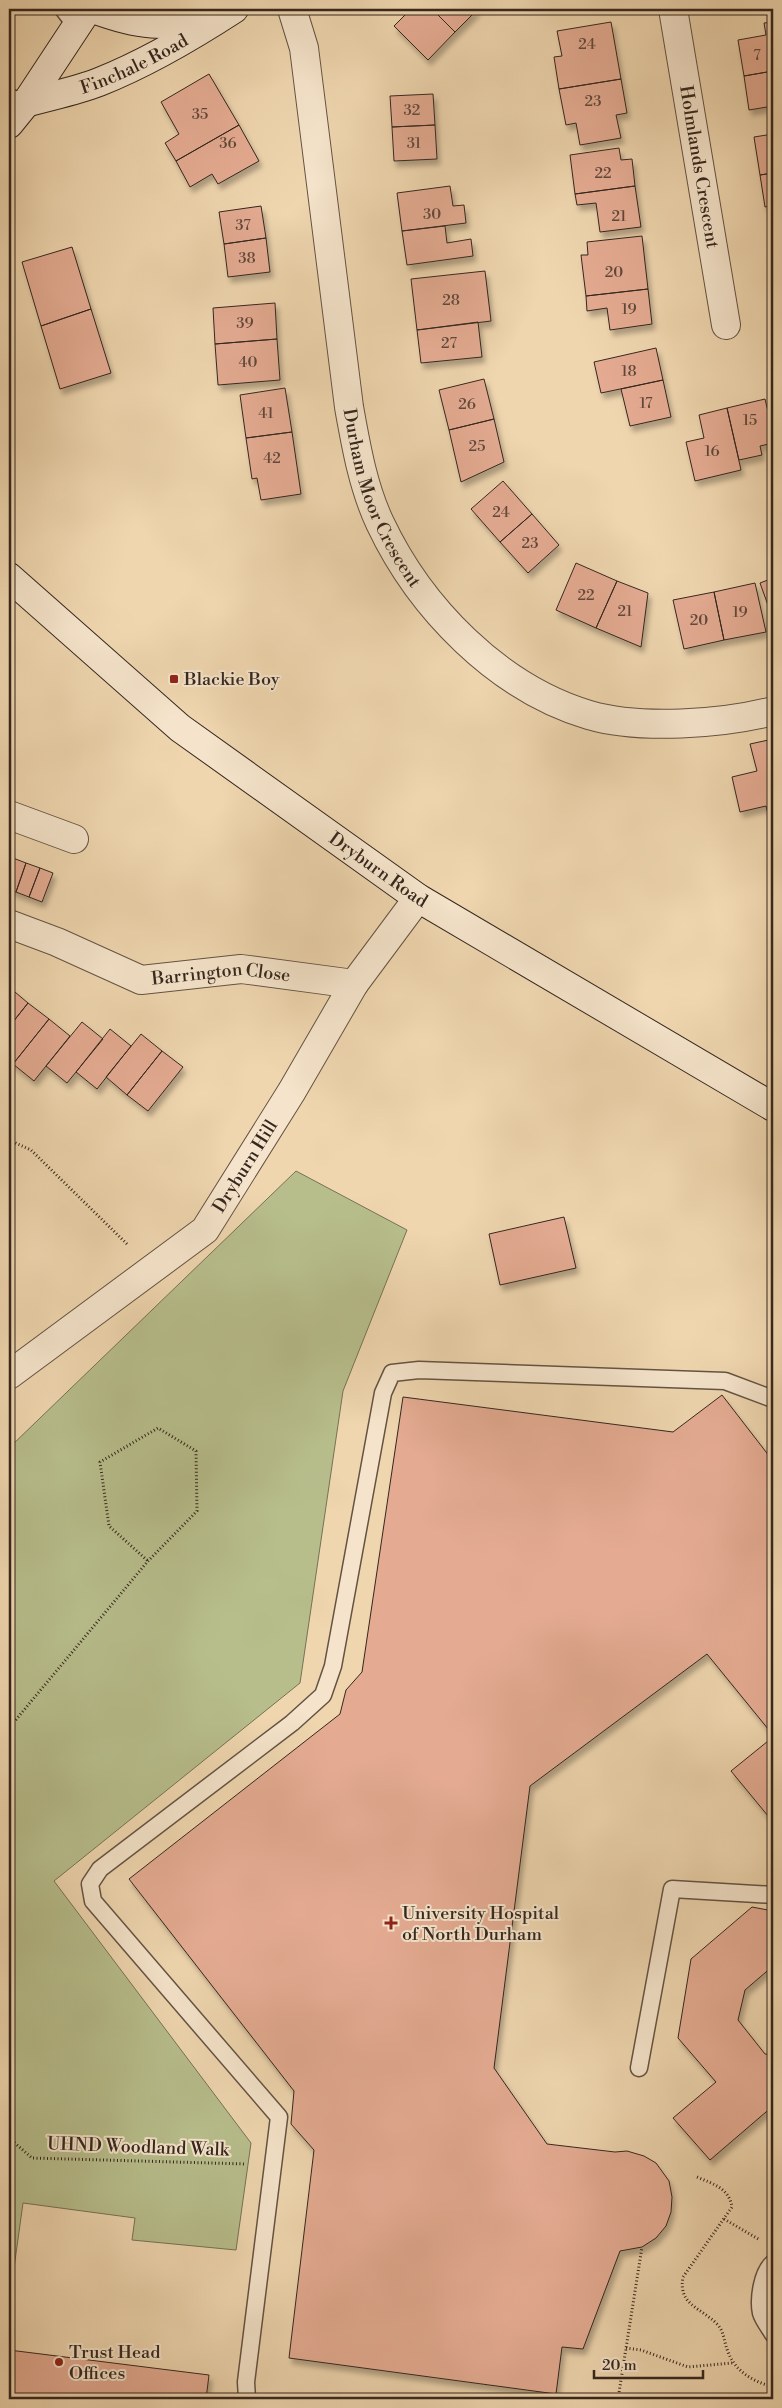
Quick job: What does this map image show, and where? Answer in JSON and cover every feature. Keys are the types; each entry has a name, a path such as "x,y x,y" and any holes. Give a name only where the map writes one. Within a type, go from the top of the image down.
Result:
{"street":[{"name":"Finchale Road","path":"80,13 115,17 152,25 194,20 225,9"},
{"name":"Finchale Road","path":"15,110 98,82 136,66 174,47 234,9"},
{"name":"Durham Moor Crescent","path":"292,9 304,48 355,445 365,482 380,522 399,558 422,592 462,637 521,684 554,702 590,715 670,724 712,721 773,711"},
{"name":"Holmlands Crescent","path":"673,9 726,325"},
{"path":"9,146 15,110 80,13"},
{"name":"Dryburn Road","path":"12,576 180,728 418,898 773,1107"},
{"path":"9,815 74,839"},
{"name":"Dryburn Hill","path":"9,1375 205,1230 292,1091 354,984 418,898"},
{"name":"Barrington Close","path":"9,924 57,942 141,980 241,969 354,984"}],"lane":[{"path":"247,2399 246,2382 279,2117 93,1901 90,1884 100,1869 292,1723 324,1695 333,1666 383,1392 392,1373 418,1370 725,1381 773,1399"},
{"path":"639,2068 672,1889 773,1896"},
{"path":"773,2263 764,2281 760,2295 761,2313 773,2334"}],"path":[{"path":"9,1140 31,1150 134,1252"},
{"path":"9,1728 148,1561 197,1512 196,1451 158,1428 100,1462 109,1526 148,1561"},
{"name":"UHND Woodland Walk","path":"9,2138 32,2158 274,2164"},
{"path":"697,2178 721,2188 730,2197 732,2207 683,2277 681,2289 687,2301 718,2325 732,2363 751,2379 773,2387"},
{"path":"724,2220 747,2233"},
{"path":"618,2399 642,2247"},
{"path":"626,2348 641,2350 688,2367 732,2363"}],"green space":[{"path":"296,1171 407,1230 343,1391 300,1683 54,1881 251,2143 236,2250 132,2240 135,2218 23,2203 9,2304 9,1448"}],"building":[{"path":"411,9 432,9 455,32 428,60 394,26"},
{"path":"432,9 478,9 455,32"},
{"path":"611,22 621,79 559,89 554,57 562,56 557,31"},
{"path":"773,22 773,71 744,76 738,40 766,35 764,23"},
{"path":"773,71 773,106 749,110 744,76"},
{"path":"209,74 239,125 176,161 165,143 179,134 161,102"},
{"path":"621,79 627,113 616,115 621,138 580,145 576,123 566,125 559,89"},
{"path":"433,94 435,125 392,127 390,96"},
{"path":"239,125 259,161 218,184 212,174 190,187 176,161"},
{"path":"435,125 437,159 394,161 392,127"},
{"path":"773,134 773,173 760,175 754,137"},
{"path":"619,148 621,160 632,159 635,186 575,194 570,155"},
{"path":"773,173 773,205 765,207 760,175"},
{"path":"450,186 453,206 464,205 466,223 402,231 397,193"},
{"path":"635,186 641,227 600,232 596,203 577,205 575,194"},
{"path":"261,206 266,238 224,244 219,212"},
{"path":"445,226 447,243 471,239 473,256 407,265 402,231"},
{"path":"642,236 648,289 586,296 581,255 588,255 587,242"},
{"path":"266,238 270,272 228,277 224,244"},
{"path":"72,247 91,309 41,326 22,262"},
{"path":"485,271 491,321 417,330 411,279"},
{"path":"648,289 652,324 610,330 607,308 587,311 586,296"},
{"path":"275,303 277,339 215,344 213,308"},
{"path":"91,309 111,373 60,389 41,326"},
{"path":"478,322 482,357 421,363 417,330"},
{"path":"277,339 280,380 218,385 215,344"},
{"path":"656,348 663,380 601,393 594,362"},
{"path":"484,379 494,419 449,430 439,390"},
{"path":"663,380 671,417 630,426 621,389"},
{"path":"285,388 292,432 246,438 240,395"},
{"path":"765,399 773,433 773,443 760,446 762,455 739,460 727,408"},
{"path":"727,408 741,470 695,481 686,442 704,438 699,415"},
{"path":"494,419 504,462 461,482 449,430"},
{"path":"292,432 301,494 261,500 257,478 252,479 246,438"},
{"path":"503,481 532,514 500,542 471,509"},
{"path":"532,514 559,545 528,573 500,542"},
{"path":"576,563 617,581 596,628 556,610"},
{"path":"773,578 773,619 760,583"},
{"path":"617,581 648,593 641,647 596,628"},
{"path":"755,583 766,632 724,640 714,592"},
{"path":"714,592 724,640 684,649 673,600"},
{"path":"773,739 772,830 766,806 740,812 732,777 757,771 750,744"},
{"path":"13,858 26,863 16,892 9,889 9,869"},
{"path":"26,863 40,868 29,897 16,892"},
{"path":"40,868 53,873 42,902 29,897"},
{"path":"9,987 28,1003 9,1027"},
{"path":"28,1003 49,1019 13,1064 9,1061 9,1027"},
{"path":"49,1019 70,1036 34,1081 13,1064"},
{"path":"82,1022 103,1039 67,1083 46,1066"},
{"path":"110,1029 131,1046 97,1089 76,1072"},
{"path":"141,1034 162,1051 127,1095 106,1077"},
{"path":"162,1051 183,1067 148,1111 127,1095"},
{"path":"564,1217 576,1268 500,1285 489,1234"},
{"path":"722,1395 773,1461 773,1735 707,1654 530,1786 494,2068 547,2144 615,2152 627,2151 644,2156 656,2163 669,2181 672,2197 671,2212 666,2226 656,2238 642,2247 620,2251 583,2349 562,2347 556,2394 289,2358 314,2150 291,2124 294,2091 129,1879 340,1714 346,1690 362,1672 403,1397 673,1432"},
{"path":"773,1737 773,1822 731,1771"},
{"path":"752,1907 773,1911 773,1966 745,1990 738,2020 765,2054 773,2055 773,2106 710,2160 673,2118 716,2082 678,2038 691,1959"},
{"name":"Trust Head Offices","path":"9,2350 209,2375 206,2399 9,2399"}],"place":[{"name":"Blackie Boy","path":"174,679"},
{"name":"University Hospital of North Durham","path":"391,1923"},
{"name":"Trust Head Offices","path":"59,2362"}]}
